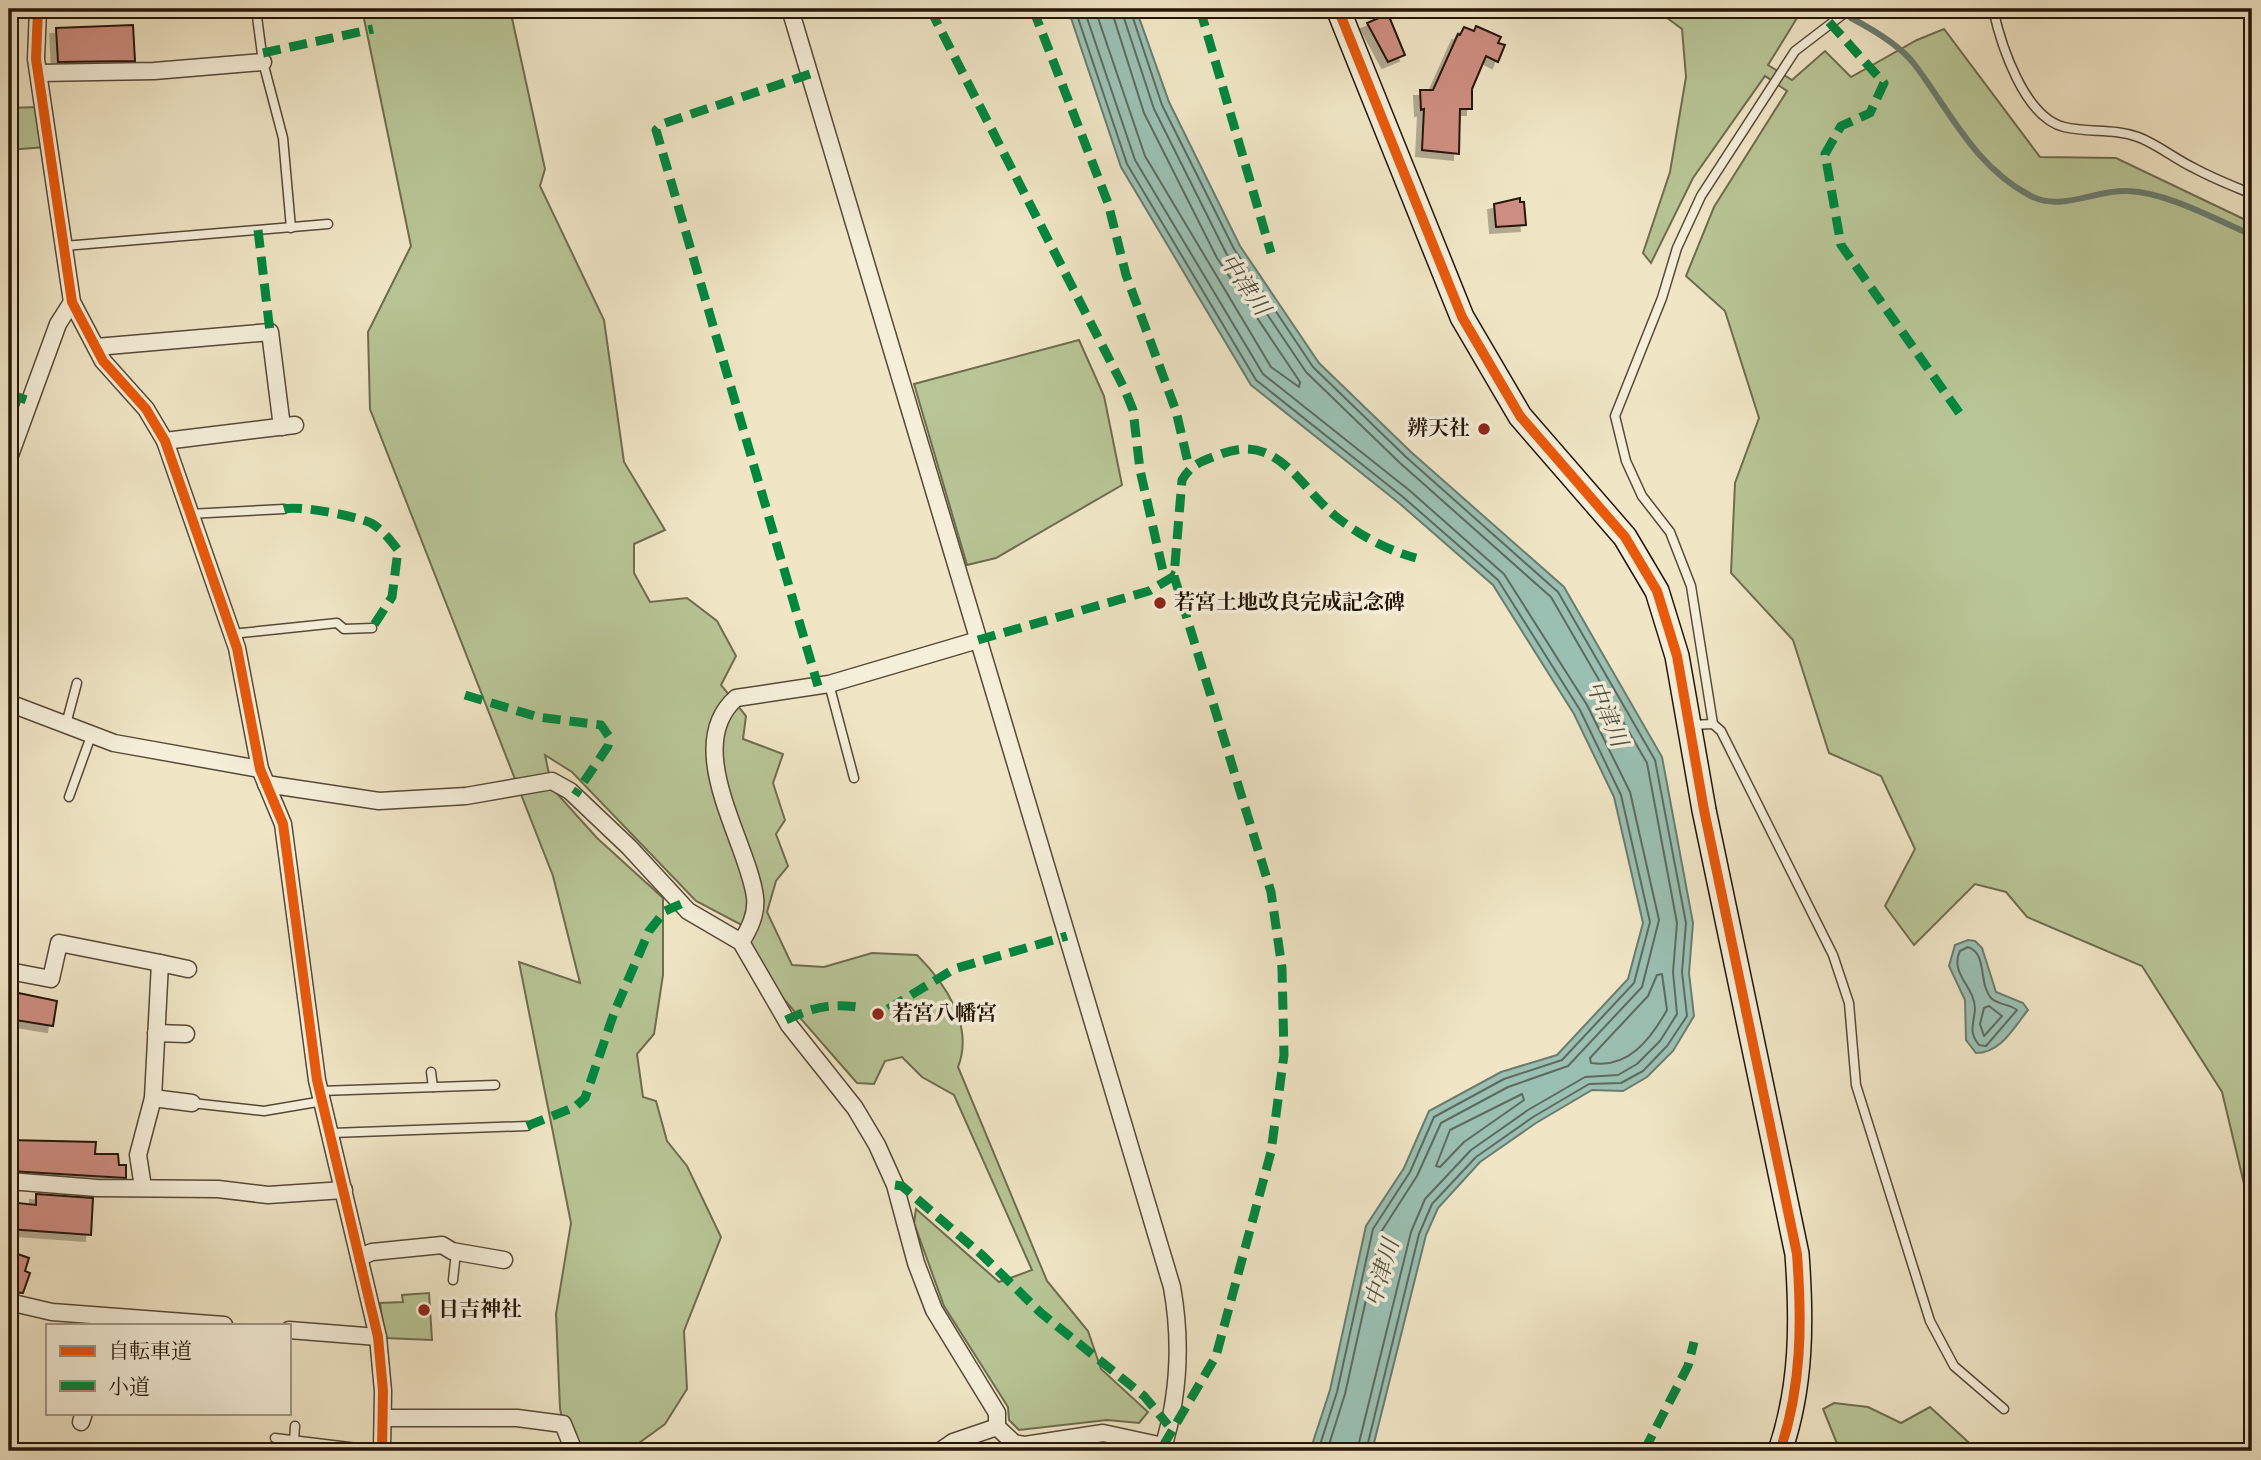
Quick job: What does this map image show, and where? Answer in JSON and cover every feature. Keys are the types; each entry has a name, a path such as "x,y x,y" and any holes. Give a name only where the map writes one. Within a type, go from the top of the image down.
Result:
{"street":[{"path":"38,9 38,73 72,302 96,347 117,378 146,410 165,441 232,637 263,777 283,824 307,1017 321,1096 332,1133 378,1337 383,1418 382,1451"},
{"path":"9,703 114,743 379,801 412,802 466,796 552,781 570,791 688,911 741,942 789,1025 855,1108 877,1145 895,1185 916,1263 934,1310 997,1413 997,1427 1014,1443 1025,1445 1103,1433 1163,1449 1177,1384 1179,1325 1172,1287 790,9"},
{"path":"1338,9 1462,317 1520,416 1625,537 1657,591 1677,656 1704,810 1797,1254 1801,1313 1798,1385 1780,1451"},
{"path":"38,73 154,71 263,62"},
{"path":"9,458 58,324 72,302"},
{"path":"96,347 205,344 270,332 289,426 165,441"},
{"path":"741,942 751,927 756,898 720,791 716,750 722,713 736,698 829,684 978,640"},
{"path":"9,971 51,979 59,943 188,969"},
{"path":"143,1187 138,1155 152,1098 160,963"},
{"path":"156,1032 186,1034"},
{"path":"152,1098 192,1103"},
{"path":"9,1181 97,1188 218,1189 268,1195 344,1190"},
{"path":"360,1257 372,1252 442,1245 456,1252 504,1260"},
{"path":"9,1302 98,1320 199,1324"},
{"path":"290,1330 378,1337"},
{"path":"383,1418 517,1418 564,1424 574,1451"},
{"path":"940,1451 953,1443 997,1427"}],"lane":[{"path":"256,9 263,62 283,138 291,228"},
{"path":"1850,9 1829,22 1795,51 1701,196 1677,248 1662,298 1615,416 1626,461 1642,496 1670,532 1690,586 1713,724 1721,731 1833,955 1849,1003 1856,1085 1930,1321 1954,1366 2004,1409"},
{"path":"1993,9 2018,81 2049,122 2065,127 2132,135 2195,169 2252,194"},
{"path":"64,246 328,224"},
{"path":"189,514 284,509"},
{"path":"232,637 241,633 337,623 344,629 372,628"},
{"path":"65,726 77,683"},
{"path":"829,684 854,778"},
{"path":"1690,725 1713,724"},
{"path":"69,797 91,736"},
{"path":"431,1072 433,1087"},
{"path":"192,1103 264,1111 321,1096 495,1085"},
{"path":"332,1133 527,1126"},
{"path":"453,1280 456,1252"},
{"path":"294,1441 295,1426"},
{"path":"275,1438 382,1451"}],"green space":[{"path":"362,9 510,9 545,169 540,186 604,320 624,462 665,530 634,544 634,573 650,602 687,598 717,621 736,656 721,685 746,716 743,739 783,754 773,783 785,820 776,834 788,866 776,881 767,912 792,965 824,967 872,953 917,955 938,979 960,1021 962,1052 958,1067 1047,1281 1088,1331 1101,1369 1148,1412 1139,1423 1107,1420 1019,1430 1009,1420 1008,1407 944,1306 914,1223 916,1209 999,1282 1032,1270 954,1095 922,1077 902,1057 885,1061 874,1084 857,1083 781,996 740,924 696,901 572,772 545,755 552,788 597,838 663,898 663,975 654,1034 637,1054 643,1097 656,1101 667,1141 687,1166 721,1237 684,1331 687,1389 665,1424 628,1451 567,1451 560,1408 556,1314 571,1223 519,962 580,983 553,876 370,409 368,332 411,246"},
{"path":"1655,9 1812,9 1797,18 1768,65 1792,80 1825,51 1851,77 1917,40 1944,29 2040,157 2116,158 2252,223 2252,1217 2222,1092 2142,966 2027,917 2006,892 1975,884 1914,945 1885,906 1915,849 1881,776 1829,753 1793,640 1731,573 1735,483 1759,418 1725,311 1686,276 1714,207 1787,91 1765,76 1693,178 1651,263 1643,253 1670,172 1686,77 1682,29"},
{"path":"38,107 45,147 9,150 9,108"},
{"path":"1079,340 1104,396 1122,485 996,558 967,565 914,384"},
{"path":"429,1293 432,1340 385,1338 380,1303 403,1302 402,1295"},
{"path":"1834,1403 1868,1407 1901,1423 1930,1407 1978,1451 1840,1451 1823,1409"}],"water":[{"name":"中津川","path":"1068,9 1136,9 1169,102 1240,246 1319,363 1411,452 1564,587 1662,757 1693,923 1689,973 1694,1016 1673,1051 1647,1077 1623,1091 1592,1090 1536,1123 1480,1162 1438,1208 1426,1235 1372,1451 1310,1451 1330,1390 1366,1226 1404,1168 1429,1111 1501,1072 1557,1055 1628,979 1643,923 1614,797 1574,714 1493,585 1399,503 1251,385 1121,167"},
{"path":"1968,940 1975,941 1982,948 1996,992 2023,1003 2028,1010 2000,1044 1985,1052 1976,1053 1966,1040 1965,1000 1949,966 1955,945"}],"building":[{"path":"1388,14 1405,55 1388,62 1367,23"},
{"path":"133,25 135,61 58,62 56,28"},
{"path":"1476,26 1501,37 1498,43 1505,45 1498,62 1486,56 1472,89 1472,109 1460,109 1459,154 1422,150 1424,109 1421,110 1420,90 1433,90 1458,34 1460,35 1464,27 1474,31"},
{"path":"1520,198 1520,202 1524,202 1526,225 1496,227 1494,204"},
{"path":"9,991 57,1001 53,1026 9,1019"},
{"path":"9,1140 96,1142 95,1154 118,1154 119,1165 126,1165 126,1178 9,1171"},
{"path":"36,1194 93,1198 91,1235 9,1229 9,1202 36,1205"},
{"path":"9,1251 29,1258 25,1271 30,1273 23,1293 9,1292"}],"waterway":[{"path":"1851,18 1902,51 1978,153 1993,169 2029,195 2053,202 2116,191 2143,193 2191,208 2252,235"}],"marked path":[{"path":"930,9 1125,390 1133,410 1140,470 1163,571 1174,576"},
{"path":"1033,9 1108,203 1126,275 1176,411 1189,467"},
{"path":"1200,9 1271,253"},
{"path":"1829,22 1884,83 1870,113 1841,126 1825,154 1841,245 1960,414"},
{"path":"263,53 373,29"},
{"path":"810,74 662,124 656,130 818,686"},
{"path":"258,230 270,332"},
{"path":"9,394 30,401"},
{"path":"1163,1446 1216,1356 1271,1152 1284,1055 1282,968 1271,892 1174,576 1182,480 1198,463 1221,454 1241,449 1258,451 1287,467 1348,526 1385,547 1416,558"},
{"path":"284,509 314,510 364,520 379,528 398,550 392,597 372,628"},
{"path":"978,640 1149,591 1174,576"},
{"path":"465,695 538,717 601,725 610,738 608,746 575,795"},
{"path":"527,1126 575,1107 585,1098 614,1013 649,931 665,911 681,904"},
{"path":"888,1009 954,969 1067,936"},
{"path":"786,1020 820,1008 857,1007"},
{"path":"895,1185 902,1186 982,1255 1041,1313 1144,1396 1168,1425"},
{"path":"1644,1451 1688,1366 1694,1342"}],"cycle path":[{"path":"38,9 36,59 72,302 103,361 146,409 165,441 237,648 260,769 283,824 317,1080 378,1337 383,1391 382,1451"},
{"path":"1338,9 1462,317 1520,416 1625,537 1657,591 1677,656 1704,810 1797,1254 1799,1354 1793,1402 1780,1451"}],"place":[{"name":"辨天社","path":"1484,429"},
{"name":"若宮土地改良完成記念碑","path":"1160,603"},
{"name":"若宮八幡宮","path":"878,1014"},
{"name":"日吉神社","path":"424,1310"}]}
